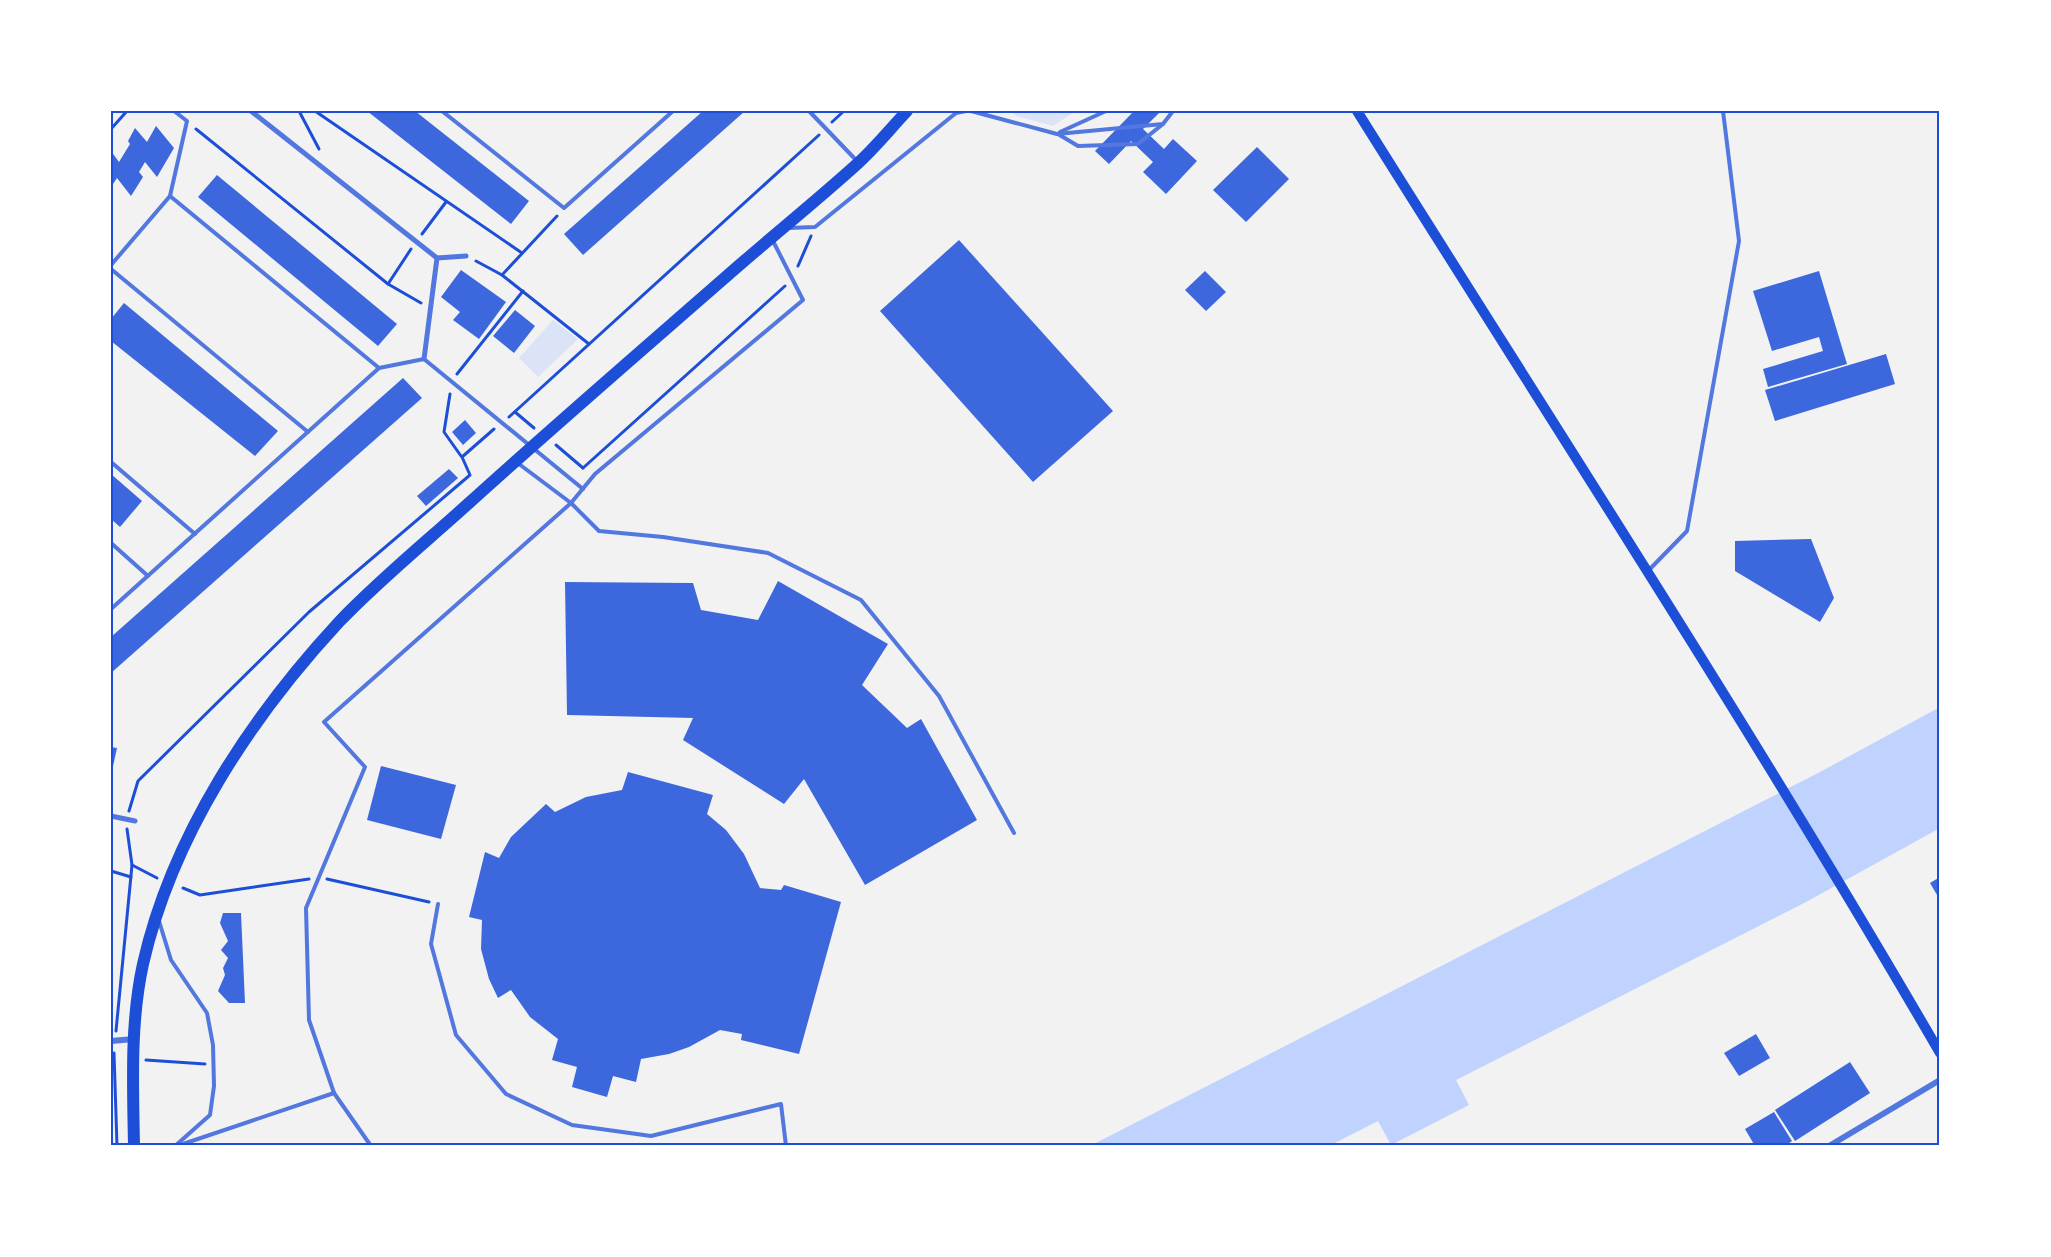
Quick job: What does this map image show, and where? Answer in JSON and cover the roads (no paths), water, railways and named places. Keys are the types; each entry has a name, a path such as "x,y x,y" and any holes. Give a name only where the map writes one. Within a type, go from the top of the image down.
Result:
{"main road":[{"path":"134,1146 134,1039 143,965 157,915 187,838 209,797 268,708 303,662 342,619 516,461 771,237 859,163 907,111"},
{"path":"1357,111 1723,692 1871,934 1940,1053"}],"street":[{"path":"251,111 437,258 466,256"},
{"path":"424,359 437,258"},
{"path":"111,816 135,821"},
{"path":"113,1041 134,1039"},
{"path":"1829,1146 1940,1080"}],"lane":[{"path":"174,111 187,122 170,196 111,267 308,432"},
{"path":"442,111 564,208 673,111"},
{"path":"782,228 815,227 956,113 966,111"},
{"path":"971,111 1057,134 1078,146 1138,144 1163,124 1173,111"},
{"path":"1057,134 1106,111"},
{"path":"1647,572 1687,531 1739,241 1723,111"},
{"path":"812,112 825,130 859,163"},
{"path":"1057,134 1163,124"},
{"path":"170,196 379,368"},
{"path":"371,1146 334,1093 309,1020 306,908 365,767 324,722 571,504 595,474 803,300 771,237"},
{"path":"111,609 379,368 424,359 583,489"},
{"path":"516,461 571,504 599,531 663,537 768,553 861,600 939,696 1014,833"},
{"path":"111,462 195,534"},
{"path":"111,543 148,576"},
{"path":"438,904 431,944 456,1035 506,1094 572,1125 651,1136 781,1104 786,1146"},
{"path":"157,915 171,960 207,1013 213,1044 214,1086 210,1115 176,1146"},
{"path":"176,1146 334,1093"}],"water":[{"path":"1940,707 1940,828 1806,902 1456,1080 1469,1105 1391,1145 1378,1121 1329,1146 1090,1146 1820,772"}]}
